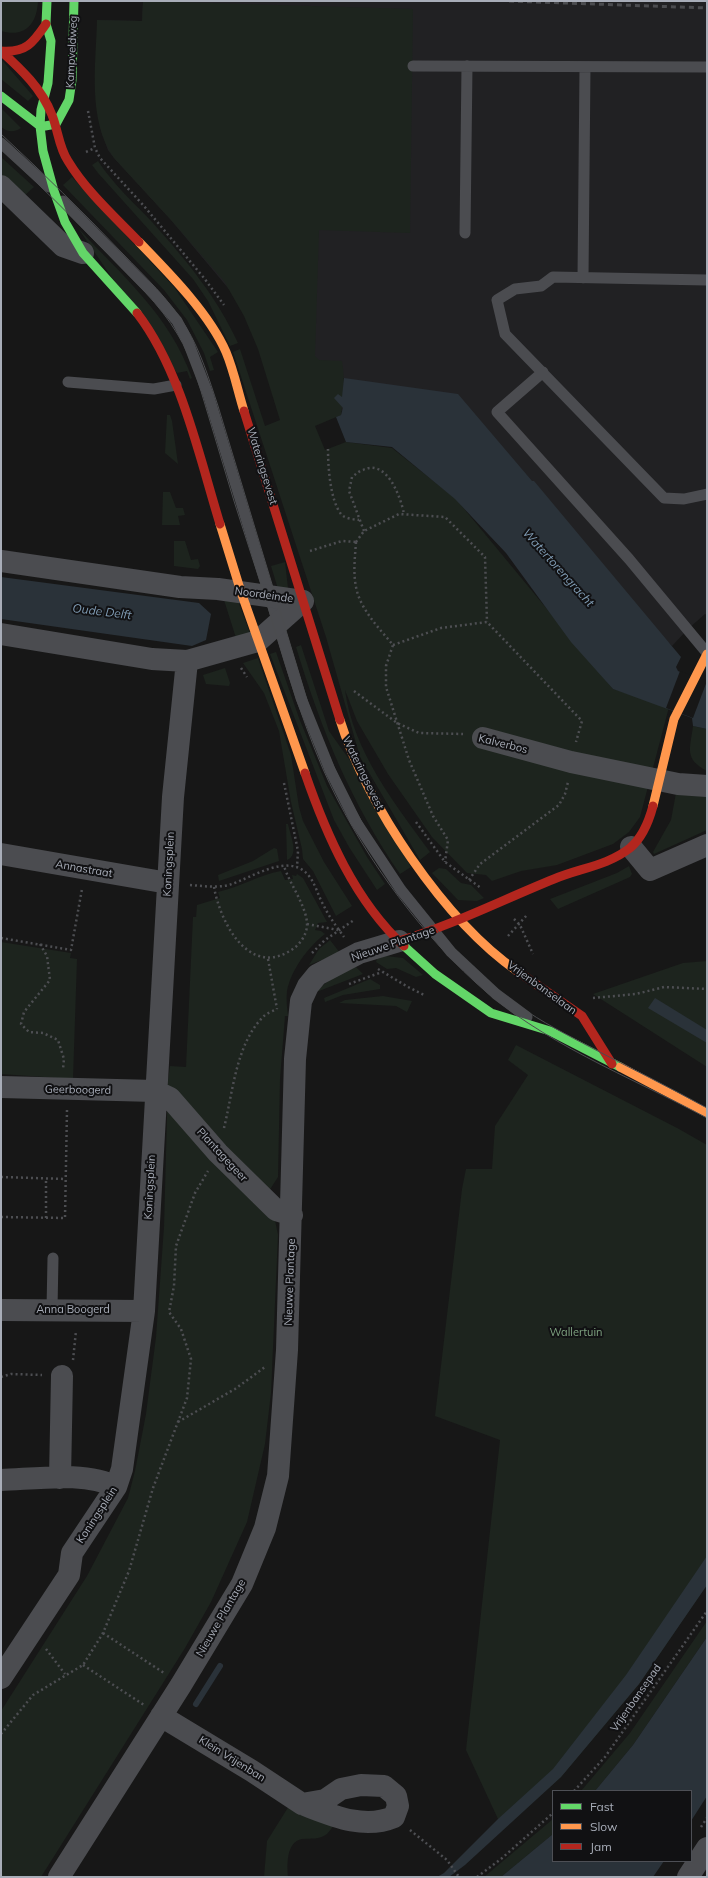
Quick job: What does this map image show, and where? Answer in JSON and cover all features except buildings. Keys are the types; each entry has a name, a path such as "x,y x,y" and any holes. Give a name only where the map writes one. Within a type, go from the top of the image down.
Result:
{"main road":[{"name":"Kampveldweg","path":"40,126 44,96 48,83 51,41 46,24 47,1"},
{"name":"Kampveldweg","path":"56,124 69,100 72,80 74,1"},
{"path":"1,51 13,53 31,46 46,24"},
{"name":"Wateringsevest","path":"1,51 19,67 44,96 56,124 61,146 68,163 90,190 185,292 201,312 226,352 343,729 368,787 409,854 460,919"},
{"path":"1,96 40,126 56,124"},
{"path":"40,126 42,151 64,222 83,253 132,306 148,327 164,356 176,385 241,592 308,782 332,841 357,887 372,910 399,942 435,974 491,1013 550,1031 614,1066 707,1113"},
{"name":"Nieuwe Plantage","path":"399,942 432,931 556,878 594,867 616,857 631,846 649,822 654,807 674,719 707,653"},
{"name":"Vrijenbanselaan","path":"460,919 510,966 582,1016 614,1066"}],"street":[{"path":"1,186 63,246 83,253"},
{"name":"Noordeinde","path":"1,561 180,587 218,589 303,601"},
{"name":"Noordeinde","path":"1,634 152,659 186,661 258,641 279,624 303,601"},
{"name":"Koningsplein","path":"1,1678 69,1575 72,1553 116,1487 122,1469 144,1310 172,797 186,661"},
{"name":"Kalverbos","path":"483,738 571,762 659,780"},
{"path":"659,780 678,784 707,786"},
{"path":"631,846 650,870 707,845"},
{"name":"Annastraat","path":"1,854 168,883"},
{"name":"Nieuwe Plantage","path":"59,1877 181,1685 242,1584 265,1528 278,1476 287,1350 300,1001 308,986 317,975 359,953 399,942"},
{"name":"Geerboogerd","path":"1,1087 155,1091"},
{"name":"Plantagegeer","path":"155,1091 170,1098 218,1153 276,1210 292,1215"},
{"name":"Anna Boogerd","path":"1,1310 144,1310"},
{"path":"60,1478 62,1376"},
{"path":"1,1480 60,1478 87,1479 109,1483 116,1487"},
{"name":"Klein Vrijenban","path":"161,1716 252,1771 302,1804 345,1820 382,1822 394,1817"},
{"path":"302,1804 325,1800 341,1790 361,1785 384,1786 396,1796 398,1806 394,1817"},
{"path":"688,1877 707,1848"}],"lane":[{"path":"413,66 707,68"},
{"path":"465,233 467,66"},
{"path":"583,278 585,67"},
{"name":"Kampveldweg","path":"28,168 42,151 56,124"},
{"path":"1,143 54,191 156,296 177,321 188,342 204,383 271,596 301,698 340,791 389,874 432,931 467,969 496,994 516,1010 550,1031"},
{"path":"707,280 553,278 541,286 515,289 496,300 505,334 664,498 684,499 707,494"},
{"path":"543,372 497,412 629,559 707,653"},
{"path":"68,382 154,389 176,385"},
{"path":"52,1309 53,1258"}],"path":[{"path":"328,449 330,480 341,514 348,519 359,520"},
{"path":"364,532 349,491 352,477 364,469 373,469 383,472 397,489 404,514"},
{"path":"393,645 368,615 356,587 354,562 356,542 364,532 399,514 445,517 485,557 487,622 582,721 571,762 565,794 559,805 480,864 469,880"},
{"path":"307,552 342,540 356,542"},
{"path":"393,645 441,628 487,622"},
{"path":"393,645 386,666 386,687 409,760 427,802 448,840 445,862"},
{"name":"Kalverbos","path":"355,700 356,692 397,723 419,733 462,734 483,738"},
{"path":"290,819 298,851 298,867"},
{"path":"413,819 445,862 482,888"},
{"path":"284,866 287,876 302,907 307,924 302,940 294,949 280,956 268,959 254,955 234,936 217,904 214,887 228,885 284,866 298,867 309,877 324,907 339,930 307,924"},
{"path":"1,938 71,950 86,869"},
{"path":"1,1217 65,1218 66,1179 64,1059 58,1040 43,1033 29,1032 21,1024 24,1012 50,980 47,956 40,944"},
{"path":"268,959 279,1016 288,1023 298,1024"},
{"path":"382,972 408,987"},
{"path":"582,1016 592,998 636,994 664,987 707,989"},
{"path":"1,1734 33,1695 83,1665 103,1633 129,1571 153,1488 187,1398 191,1359 181,1329 169,1312 174,1286 176,1246 195,1193 218,1153 236,1068 245,1044 264,1016 277,1009"},
{"path":"1,1177 66,1179"},
{"path":"46,1178 46,1218"},
{"path":"178,1422 235,1389 287,1350"},
{"name":"Vrijenbansepad","path":"575,1790 606,1757 707,1611"},
{"path":"32,1632 66,1674"},
{"path":"103,1633 181,1685"},
{"path":"83,1665 161,1716"},
{"path":"477,1877 501,1859 552,1814"},
{"path":"394,1817 448,1860 459,1877"}],"shaded area":[{"path":"143,1 707,1 707,615 705,614 688,629 672,646 450,419 342,412 338,394 342,397 344,378 310,386 171,220 114,158 108,150 101,131 97,107 97,20 142,21"}],"green space":[{"path":"1,1 38,1 35,16 28,27 23,31 17,32 9,33 1,31"},
{"path":"143,1 413,9 410,233 319,230 315,356 319,360 342,361 344,388 341,415 315,426 325,450 346,442 392,448 456,499 613,689 669,707 640,817 629,832 613,844 557,865 521,871 492,881 486,875 467,873 432,837 388,774 357,721 345,690 350,713 357,734 377,776 430,852 420,860 360,757 326,637 233,352 240,349 265,426 280,420 258,349 244,316 224,281 114,158 105,143 100,127 96,109 95,91 97,20 142,21"},
{"path":"1,59 33,96 28,101 1,79"},
{"path":"1,108 21,128 11,131 1,127"},
{"path":"1,157 34,187 24,196 1,175"},
{"path":"98,161 117,185 153,223 189,265 211,295 230,326 238,343 230,346 208,301 193,279 98,173 92,165"},
{"path":"72,177 174,287 218,352 210,357 214,370 210,371 204,353 187,320 164,290 63,185"},
{"path":"78,228 128,280 158,315 171,334 192,378 190,379 187,371 177,373"},
{"path":"167,415 170,415 172,421 178,464 165,453"},
{"path":"163,492 170,492 176,508 183,508 185,515 178,516 180,525 162,525"},
{"path":"174,541 185,541 191,560 198,559 200,566 198,569 174,566"},
{"path":"285,562 288,588 278,589 271,566"},
{"path":"224,600 238,601 250,633 236,638"},
{"path":"301,645 329,731 351,762 411,867 400,874 382,847 352,793 339,765 316,707 296,647"},
{"path":"276,652 299,718 327,786 367,857 385,884 377,890 349,847 334,820 270,654"},
{"path":"258,658 291,755 299,807 303,821 324,862 352,906 336,916 313,871 303,859 291,802 279,731 264,693 243,663"},
{"path":"225,668 230,683 229,686 206,684 203,675"},
{"path":"693,726 707,729 707,771 695,762 690,753"},
{"path":"707,792 707,830 654,854 653,852 671,820 676,793"},
{"path":"286,824 288,824 294,849 293,854 287,860"},
{"path":"274,848 277,849 279,861 219,881 218,875 253,861"},
{"path":"629,866 632,874 630,877 558,909 550,899 617,873"},
{"path":"439,868 446,869 461,883 471,885 484,898 477,901 458,900 432,873"},
{"path":"281,871 285,880 293,879 292,875 296,876 297,874 303,878 327,922 318,923 315,930 321,931 325,934 312,945 296,967 287,991 288,1016 285,1016 280,1079 278,1177 269,1191 278,1235 271,1393 265,1444 247,1522 211,1602 185,1648 41,1877 1,1877 1,1711 87,1576 128,1498 135,1471 146,1414 156,1337 164,1227 168,1080 170,1066 186,1067 193,917 196,917 197,905 220,898 218,892 265,875"},
{"path":"330,940 340,953 309,965 319,949"},
{"path":"1,942 71,953 70,958 77,959 73,1079 1,1074"},
{"path":"386,956 403,958 423,975 416,977 396,968 387,969 376,962 377,959"},
{"path":"707,961 707,1067 593,994 683,963"},
{"path":"356,967 363,974 319,991 317,990 336,975"},
{"path":"370,979 380,985 380,989 343,995 325,1002 324,998"},
{"path":"383,996 412,1001 407,1012 396,1006 339,1003 345,1000"},
{"name":"Wallertuin","path":"516,1045 707,1145 707,1585 639,1684 561,1777 505,1827 498,1819 466,1750 500,1440 435,1416 462,1189 466,1169 492,1169 495,1126 528,1075 508,1060"},
{"path":"707,1621 707,1637 633,1745 596,1790 582,1790 630,1733"},
{"path":"294,1798 338,1819 324,1836 302,1839 293,1845 290,1849 288,1860 288,1877 264,1877 267,1841"},
{"path":"552,1820 552,1835 501,1877 484,1877"}],"water":[{"name":"Watertorengracht","path":"344,378 458,394 532,481 534,481 681,657 676,667 678,671 707,683 707,729 693,726 692,718 613,689 571,642 506,553 455,499 392,447 346,442 336,417 341,415 343,408 334,398 338,394 342,397"},
{"name":"Oude Delft","path":"1,577 199,603 211,614 206,640 192,646 1,619"},
{"path":"655,998 707,1030 707,1043 648,1008"},
{"path":"707,1556 707,1585 639,1684 561,1777 465,1865 449,1877 437,1877 444,1873 498,1819 553,1769 626,1675"},
{"path":"707,1637 707,1796 692,1819 692,1790 596,1790 633,1745"},
{"path":"552,1835 552,1862 663,1862 653,1877 501,1877"}],"pier":[{"path":"680,671 707,681 693,718 666,708"}],"waterway":[{"path":"196,1704 220,1666"}],"tram line":[{"path":"1,134 48,178 148,280 172,307 191,336 204,366 218,406 308,703 344,789 366,830 391,870 419,908 450,944 483,977 519,1006 564,1033 707,1108"},
{"path":"1,149 69,214 146,293 171,324 183,344 198,382 284,662 306,727 323,769 352,827 388,883 430,936 452,960 501,1004 557,1041 707,1118"}],"railway":[{"path":"509,1 707,8"}],"traffic: fast":[{"path":"47,1 46,24 51,41 48,83 41,110 40,126 43,151 54,191 65,222 83,253 137,313"},
{"path":"45,126 56,124 69,100 72,80 74,1"},
{"path":"1,96 40,126"},
{"path":"404,946 435,974 491,1013 550,1031 620,1067"}],"traffic: slow":[{"path":"139,242 199,308 219,337 229,359 244,411"},
{"path":"220,524 241,592 305,773"},
{"path":"653,806 674,719 707,654"},
{"path":"340,720 352,753 368,788 388,823 411,858 436,892 463,922 490,949 517,971"},
{"path":"620,1067 707,1113"}],"traffic: jam":[{"path":"1,51 10,51 23,48 37,37 46,24"},
{"path":"1,51 23,72 43,97 52,115 65,156 75,172 101,203 139,242"},
{"path":"137,313 166,360 177,387 196,442 220,524"},
{"path":"244,411 340,720"},
{"path":"305,773 322,819 344,866 371,909 404,946"},
{"path":"399,941 439,928 564,875 612,859 630,848 638,839 647,823 653,806"},
{"path":"517,971 582,1016 612,1064"}]}
